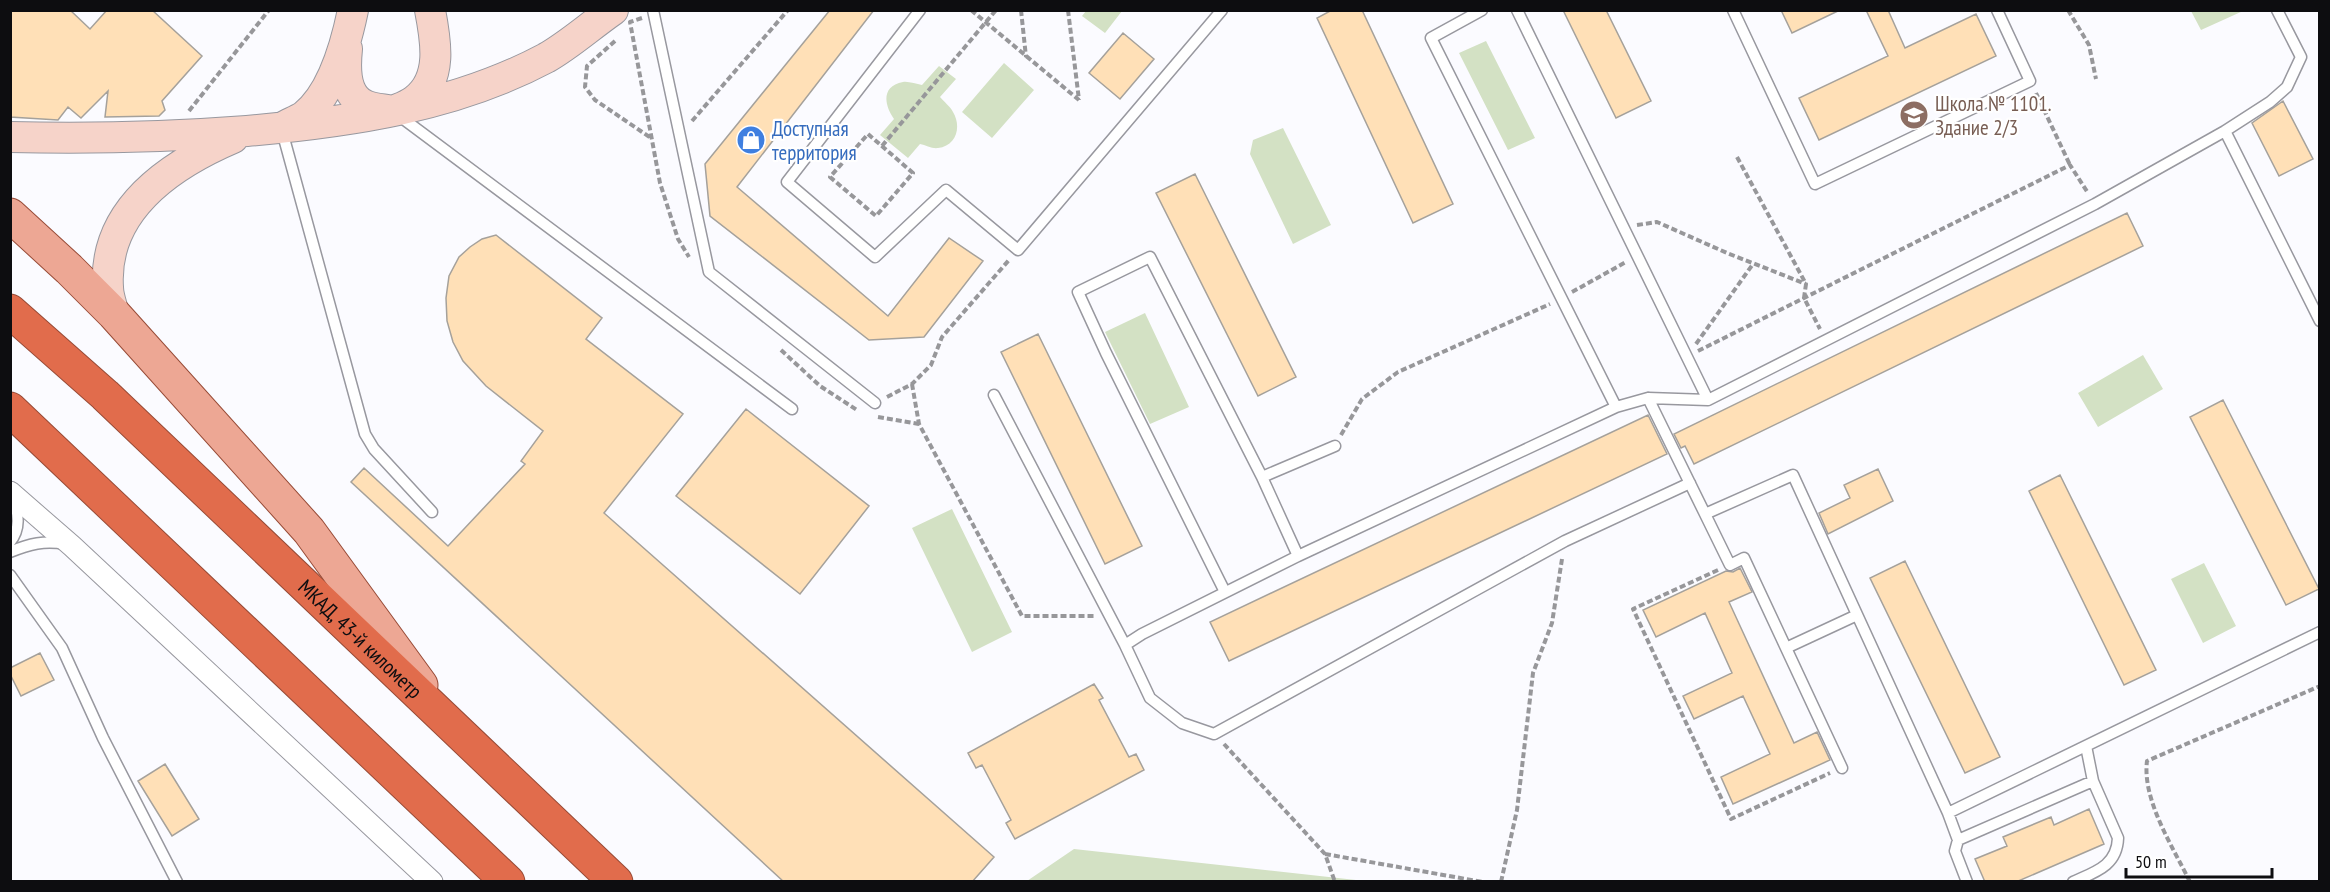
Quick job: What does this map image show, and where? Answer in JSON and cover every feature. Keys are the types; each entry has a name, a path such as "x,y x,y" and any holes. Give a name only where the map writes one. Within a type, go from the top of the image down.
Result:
{"highway":[{"name":"МКАД, 43-й километр","path":"10,311 105,395 616,882"},
{"path":"10,409 508,882"}],"main road":[{"path":"10,215 114,314 309,531 448,723"}],"street":[{"path":"351,20 345,63 349,89 363,104 393,111 415,100 429,84 435,65 435,40 430,10"},
{"path":"114,314 108,288 109,256 119,225 138,201 159,181 188,159 232,139 281,128 393,111 445,98 492,82 547,57 622,18"},
{"path":"10,137 143,137 281,128 304,115 322,95 339,60 351,20"},
{"path":"11,493 72,546 432,882"}],"lane":[{"path":"920,10 787,182 875,257 946,190 1017,250 1222,10"},
{"path":"1482,10 1431,38 1616,407"},
{"path":"1517,10 1708,400"},
{"path":"1733,10 1815,184 2030,81 1997,10"},
{"path":"1125,645 1142,634 1298,556 1616,407 1648,398 1708,400 2095,204 2225,131 2270,102 2288,87 2301,57 2277,10"},
{"path":"654,12 709,272 875,403"},
{"path":"393,111 792,409"},
{"path":"281,128 365,435 374,449 432,512"},
{"path":"2225,131 2319,321"},
{"path":"1225,592 1078,292 1150,257 1262,477 1298,556"},
{"path":"994,395 1125,645 1150,698 1182,723 1214,734 1565,541 1690,483"},
{"path":"1648,398 1730,565 1744,558 1842,768"},
{"path":"1262,477 1335,446"},
{"path":"1705,514 1793,475 1948,813 1958,840 1955,851 1967,882"},
{"path":"10,542 15,536 18,515 11,493"},
{"path":"10,552 48,541 72,546"},
{"path":"10,575 63,648 103,738 177,882"},
{"path":"1786,648 1857,615"},
{"path":"1948,813 2319,633"},
{"path":"2073,882 2105,867 2113,860 2118,849 2118,838 2093,781 2086,746"},
{"path":"1958,840 2093,781"}],"path":[{"path":"187,114 268,10"},
{"path":"680,135 788,10"},
{"path":"971,10 1079,100 1068,10"},
{"path":"882,146 996,10"},
{"path":"1021,10 1026,58"},
{"path":"2068,10 2089,45 2096,78"},
{"path":"622,18 630,22 654,12"},
{"path":"622,18 652,138 660,183 678,239 690,259"},
{"path":"622,18 587,66 585,87 595,100 652,138"},
{"path":"2030,81 2070,165 2095,204"},
{"path":"868,134 882,146 913,173 876,216 830,177 868,134"},
{"path":"1737,157 1806,284 1804,298 1826,340"},
{"path":"1687,357 2070,165"},
{"path":"1623,228 1657,222 1753,264 1806,284"},
{"path":"875,403 912,384 931,365 942,337 1017,250"},
{"path":"1335,446 1362,399 1398,372 1562,298 1637,255"},
{"path":"1687,357 1753,264"},
{"path":"778,347 820,386 865,415"},
{"path":"912,384 919,424 1022,616 1110,616"},
{"path":"876,417 919,424"},
{"path":"1501,882 1517,810 1533,673 1552,623 1565,541"},
{"path":"1730,565 1634,609 1731,819 1842,768"},
{"path":"2190,882 2158,817 2145,774 2147,761 2319,686"},
{"path":"1214,734 1325,854 1335,882"},
{"path":"1325,854 1483,882"}],"green space":[{"path":"1086,11 1122,11 1105,33 1082,16"},
{"path":"2191,11 2243,11 2201,30"},
{"path":"1486,41 1535,138 1508,150 1459,53"},
{"path":"1004,63 1034,90 992,138 962,112"},
{"path":"939,66 956,79 940,97 956,118 956,135 949,144 938,148 920,144 908,158 880,135 894,119 888,108 886,97 896,84 910,82 922,85"},
{"path":"1283,128 1331,225 1293,244 1250,154 1253,140"},
{"path":"1145,313 1189,407 1150,424 1105,332"},
{"path":"2143,355 2163,389 2098,427 2078,393"},
{"path":"952,509 1012,632 972,652 912,528"},
{"path":"2204,563 2236,626 2203,643 2171,579"},
{"path":"1074,849 1365,881 1027,881"}],"building":[{"path":"10,10 70,10 90,29 107,10 152,10 202,56 162,101 165,110 159,116 105,117 108,91 81,118 68,107 58,120 10,117"},
{"path":"830,10 874,10 737,187 888,316 949,238 983,261 924,337 869,340 710,216 705,164"},
{"path":"1332,10 1362,10 1453,204 1413,223 1317,18"},
{"path":"1563,10 1606,10 1651,101 1616,118"},
{"path":"1781,10 1840,10 1792,33"},
{"path":"1866,10 1888,10 1905,48 1976,14 1996,56 1819,140 1799,98 1888,56"},
{"path":"1123,33 1154,59 1120,99 1089,73"},
{"path":"2283,101 2313,159 2279,176 2252,123"},
{"path":"1195,174 1296,377 1258,396 1156,193"},
{"path":"2127,213 2143,246 1694,464 1685,446 1681,448 1674,434"},
{"path":"496,235 602,318 586,339 683,414 604,513 994,857 972,882 784,882 351,482 364,468 448,546 525,464 521,461 543,431 486,386 463,361 453,342 447,321 446,298 449,276 459,257 482,239"},
{"path":"1038,334 1142,546 1105,564 1001,352"},
{"path":"2223,400 2319,589 2286,605 2190,417"},
{"path":"746,409 869,506 800,594 676,496"},
{"path":"1648,415 1667,454 1229,661 1210,622"},
{"path":"1878,469 1893,501 1828,534 1819,513 1850,498 1844,485"},
{"path":"2060,475 2156,670 2124,685 2029,491"},
{"path":"1905,561 2000,757 1965,773 1870,578"},
{"path":"1740,568 1752,592 1729,602 1794,743 1817,732 1830,760 1733,804 1721,777 1770,754 1743,696 1694,719 1683,696 1732,673 1705,613 1656,637 1643,610 1726,571 1733,572"},
{"path":"40,653 54,680 21,696 10,674 10,668"},
{"path":"1094,684 1103,698 1099,700 1129,757 1136,754 1144,770 1015,839 1006,823 1011,820 982,765 976,768 968,753"},
{"path":"165,764 199,819 172,836 138,781"},
{"path":"2089,809 2104,844 2016,882 1985,882 1975,859 2007,846 2003,837 2051,817 2054,825"}],"place":[{"name":"Школа № 1101. Здание 2/3","path":"1914,115"},
{"name":"Доступная территория","path":"751,140"}]}
